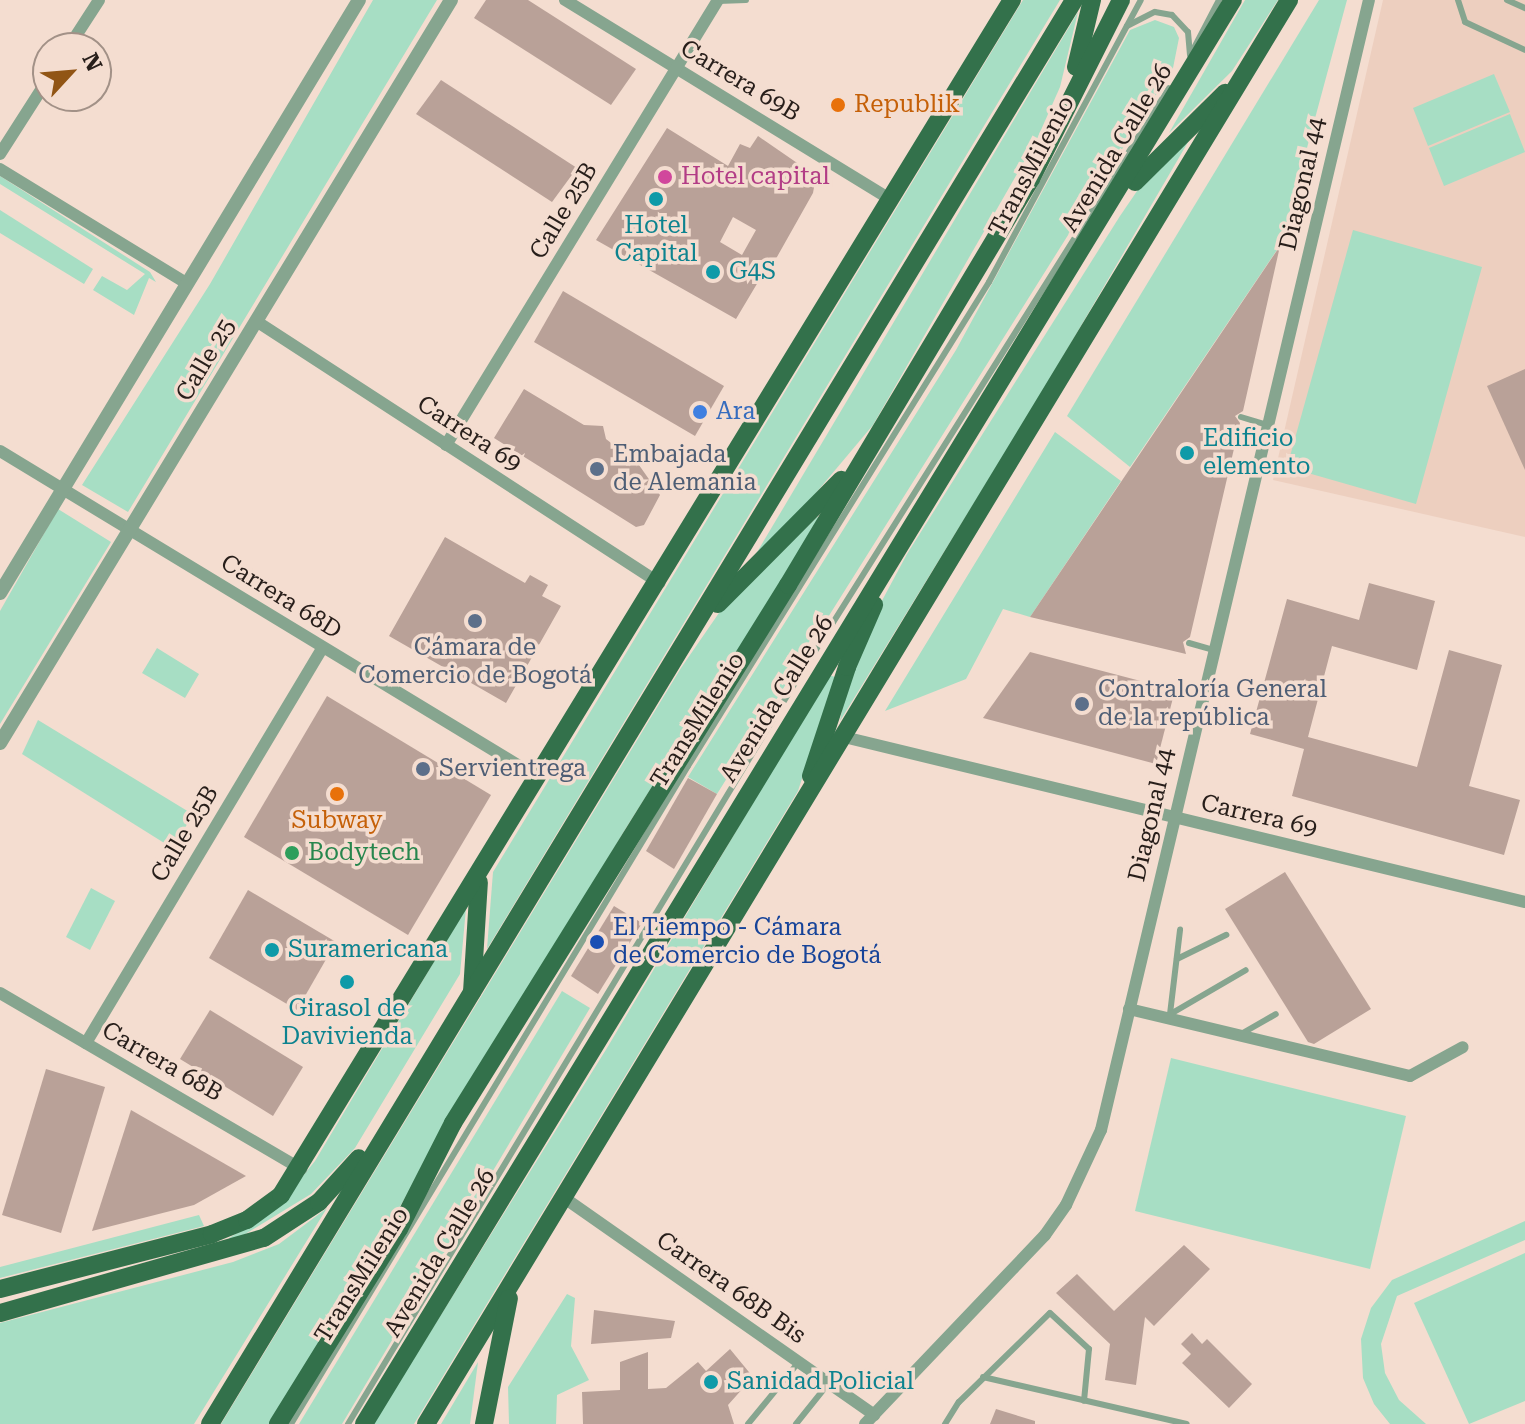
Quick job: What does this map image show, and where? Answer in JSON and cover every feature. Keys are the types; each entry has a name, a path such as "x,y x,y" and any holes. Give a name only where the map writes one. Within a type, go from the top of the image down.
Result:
{"main road":[{"path":"0,1289 234,1226 262,1211 301,1169 1012,0"},
{"path":"210,1424 697,626 1074,0"},
{"path":"1060,119 1092,0"},
{"name":"Avenida Calle 26","path":"278,1424 399,1229 453,1123 880,431 1031,179 1121,0"},
{"name":"Avenida Calle 26","path":"364,1424 1089,241 1233,0"},
{"path":"426,1424 1289,0"},
{"path":"1089,241 1159,155 1238,81"},
{"path":"697,626 830,494 880,431"},
{"path":"803,804 847,667 906,537"},
{"path":"472,995 480,876"},
{"path":"0,1313 264,1238 319,1202 399,1110"},
{"path":"484,1424 513,1280"}],"street":[{"path":"78,32 99,0"},
{"path":"0,593 359,0"},
{"name":"Calle 25","path":"0,743 451,0"},
{"name":"Carrera 69B","path":"565,0 892,200"},
{"name":"Calle 25B","path":"446,445 718,0"},
{"name":"Diagonal 44","path":"872,1421 1016,1269 1066,1205 1101,1130 1369,0"},
{"path":"0,154 32,104"},
{"path":"0,169 188,284"},
{"name":"Carrera 69","path":"256,321 659,583"},
{"name":"Carrera 68D","path":"0,451 539,778"},
{"name":"Calle 25B","path":"86,1043 322,648"},
{"name":"Carrera 69","path":"844,737 1525,902"},
{"name":"Carrera 68B","path":"0,993 301,1169"},
{"path":"1129,1009 1410,1076 1463,1047"},
{"name":"Carrera 68B Bis","path":"563,1197 828,1384 872,1421"}],"lane":[{"path":"718,0 746,0"},
{"name":"TransMilenio","path":"291,1424 688,766 989,282 1141,0"},
{"path":"348,1424 790,691 1190,55 1219,0"},
{"path":"1458,0 1465,22 1525,50"},
{"path":"1507,0 1525,8"},
{"path":"1124,29 1155,12 1172,15 1188,32 1190,55"},
{"path":"1241,417 1268,425"},
{"path":"1189,643 1214,650"},
{"path":"1167,1016 1180,930"},
{"path":"1177,959 1226,935"},
{"path":"1167,1016 1246,970"},
{"path":"1238,1036 1276,1014"},
{"path":"945,1424 983,1377 1050,1313 1089,1349 1084,1401"},
{"path":"748,1424 798,1363"},
{"path":"983,1377 1187,1424"},
{"path":"796,1424 828,1384"}],"shaded area":[{"path":"1383,0 1525,0 1525,537 1273,480"}],"green space":[{"path":"373,0 437,0 128,512 82,485 210,284"},
{"path":"1023,0 1060,0 487,949 493,872"},
{"path":"1245,0 1278,0 1232,71 1169,133"},
{"path":"1319,0 1347,0 1281,244 1130,467 1067,416"},
{"path":"1078,12 1060,87 1037,139 873,425 789,525 753,559"},
{"path":"1155,20 1174,27 1179,38 1173,68 717,794 688,777 956,350 1130,30"},
{"path":"1494,74 1510,112 1428,146 1413,108"},
{"path":"1510,114 1525,152 1444,186 1429,148"},
{"path":"1198,125 1043,391 840,721 846,686 870,623 907,554 1120,216 1148,175"},
{"path":"0,176 150,272 156,282 149,278 134,315 93,290 102,276 127,290 145,274 0,184"},
{"path":"0,210 93,269 84,284 0,233"},
{"path":"1353,230 1482,267 1416,504 1287,467"},
{"path":"1055,432 1121,481 1030,617 1003,609 966,679 885,711"},
{"path":"58,509 111,542 0,724 0,611"},
{"path":"817,517 821,519 626,828 270,1424 221,1424 681,668 721,610"},
{"path":"157,648 199,674 185,698 142,673"},
{"path":"829,675 835,677 798,791 414,1424 373,1424 607,1048"},
{"path":"38,720 194,815 177,851 22,754"},
{"path":"91,888 115,901 90,950 66,937"},
{"path":"466,908 460,974 355,1148 311,1194 232,1242 229,1238 276,1209 315,1161"},
{"path":"562,991 590,1008 342,1424 299,1424"},
{"path":"1171,1058 1406,1116 1370,1269 1135,1211"},
{"path":"327,1208 194,1424 0,1424 0,1323 233,1262 279,1244"},
{"path":"199,1215 204,1226 0,1278 0,1267"},
{"path":"1525,1221 1525,1240 1397,1296 1381,1344 1385,1373 1399,1400 1426,1424 1390,1424 1374,1404 1363,1378 1361,1339 1371,1308 1392,1280"},
{"path":"1525,1253 1525,1401 1469,1424 1414,1303"},
{"path":"567,1294 575,1298 571,1346 589,1380 557,1395 556,1424 509,1424 508,1387"},
{"path":"478,1362 470,1424 441,1424"}],"building":[{"path":"486,0 528,0 636,69 611,105 474,18"},
{"path":"441,80 577,168 552,202 416,114"},
{"path":"667,128 728,166 740,144 750,148 758,136 816,176 813,193 773,264 770,262 736,319 596,240","holes":["733,217 756,230 742,255 720,242"]},
{"name":"Edificio elemento","path":"1280,246 1243,411 1235,416 1240,423 1190,637 1183,642 1186,654 1030,617"},
{"path":"563,291 724,386 695,436 534,342"},
{"path":"1525,369 1525,470 1487,386"},
{"path":"524,389 584,425 603,426 606,439 639,465 660,495 644,525 636,527 494,438"},
{"name":"Cámara de Comercio de Bogotá","path":"445,537 525,583 530,575 548,585 542,596 561,606 506,703 389,636"},
{"path":"1369,583 1435,601 1417,670 1332,646 1308,737 1417,767 1449,650 1502,665 1469,786 1520,800 1504,855 1292,796 1304,749 1250,734 1287,599 1359,620"},
{"name":"Contraloría General de la república","path":"1030,652 1175,690 1156,764 983,718"},
{"path":"327,696 491,795 408,935 244,837"},
{"path":"688,778 717,794 674,869 646,851"},
{"path":"1285,872 1371,1009 1314,1044 1308,1042 1225,909"},
{"name":"Suramericana","path":"248,890 336,942 297,1010 209,958"},
{"name":"El Tiempo - Cámara de Comercio de Bogotá","path":"614,906 642,923 598,994 571,976"},
{"path":"210,1010 303,1067 273,1116 180,1059"},
{"path":"46,1069 105,1087 61,1233 2,1215"},
{"path":"131,1110 246,1176 194,1205 92,1231"},
{"path":"1184,1245 1210,1269 1154,1326 1145,1317 1136,1385 1105,1380 1110,1344 1056,1293 1077,1274 1114,1311"},
{"name":"Sanidad Policial","path":"594,1310 675,1321 671,1338 591,1344"},
{"path":"1192,1333 1202,1344 1207,1339 1252,1384 1229,1408 1182,1363 1191,1354 1181,1344"},
{"name":"Sanidad Policial","path":"730,1349 753,1377 728,1405 734,1424 583,1424 582,1392 620,1390 620,1362 648,1352 648,1389 666,1388 698,1362 706,1371"},
{"path":"996,1409 1035,1421 1035,1424 990,1424"}],"place":[{"name":"Republik","path":"838,105"},
{"name":"Hotel capital","path":"665,177"},
{"name":"Hotel Capital","path":"656,199"},
{"name":"G4S","path":"713,272"},
{"name":"Ara","path":"700,412"},
{"name":"Edificio elemento","path":"1187,453"},
{"name":"Embajada de Alemania","path":"597,469"},
{"name":"Cámara de Comercio de Bogotá","path":"475,621"},
{"name":"Contraloría General de la república","path":"1082,704"},
{"name":"Servientrega","path":"423,769"},
{"name":"Subway","path":"337,794"},
{"name":"Bodytech","path":"292,853"},
{"name":"El Tiempo - Cámara de Comercio de Bogotá","path":"597,942"},
{"name":"Suramericana","path":"272,950"},
{"name":"Girasol de Davivienda","path":"347,982"},
{"name":"Sanidad Policial","path":"711,1382"}]}
